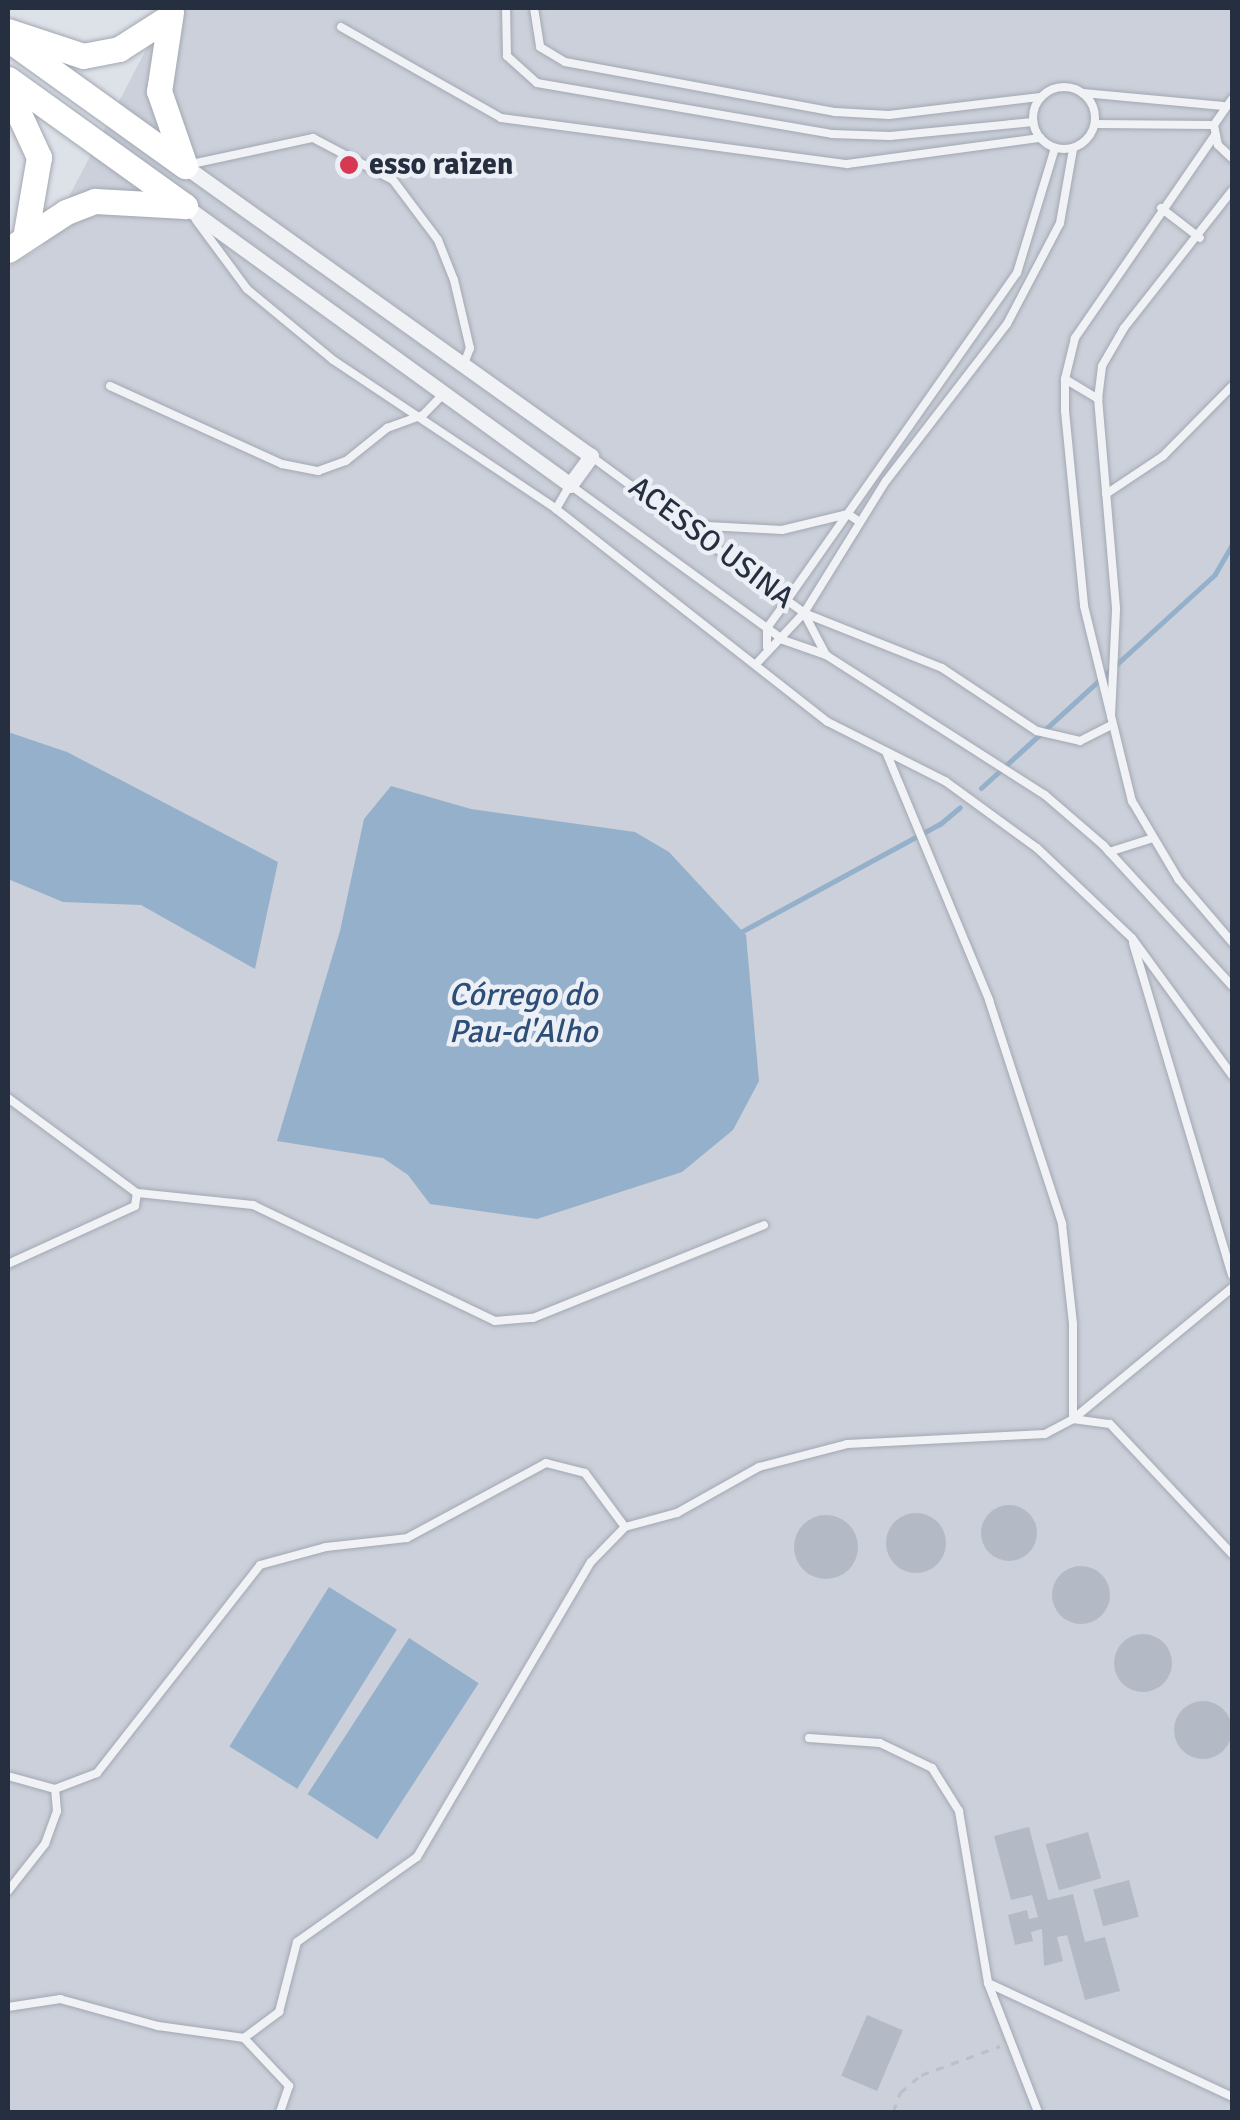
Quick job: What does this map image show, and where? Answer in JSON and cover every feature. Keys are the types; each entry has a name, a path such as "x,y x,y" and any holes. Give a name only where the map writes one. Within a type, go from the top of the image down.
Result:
{"main road":[{"path":"8,31 53,51 103,54 171,12"},
{"path":"171,12 160,91 185,166"},
{"name":"ACESSO USINA","path":"8,39 185,166"},
{"name":"ACESSO USINA","path":"8,80 188,209"},
{"path":"8,90 38,157 16,244"},
{"path":"16,244 95,201 188,209"}],"street":[{"name":"ACESSO USINA","path":"185,166 462,368 591,456"},
{"name":"ACESSO USINA","path":"188,209 570,485"},
{"path":"442,395 462,368"},
{"path":"570,485 591,456"}],"lane":[{"path":"506,8 507,56 537,83 832,134 890,136 1033,122"},
{"path":"534,8 540,47 564,62 834,112 889,115 1041,97 1056,88 1230,101 1215,130 1076,338 1065,379 1084,606 1110,726 1150,840 1232,942"},
{"path":"342,26 501,118 846,164 1040,138"},
{"path":"1041,97 1033,122 1040,138 1055,148 1072,149 1088,140 1095,124 1082,92"},
{"path":"1095,124 1215,130"},
{"path":"1215,130 1232,158"},
{"path":"185,166 314,138 393,180 438,240 454,280 470,348 462,368"},
{"path":"756,663 767,647 768,628 786,600 1016,273 1055,148"},
{"path":"767,647 784,640 860,522 1007,324 1041,266 1071,184 1072,149"},
{"path":"1110,726 1114,653 1098,399 1110,349 1200,238 1232,191"},
{"path":"1161,208 1200,238"},
{"path":"188,209 226,266 261,302 333,360 423,414 556,509 828,722 996,814 1132,938 1232,1075"},
{"path":"1065,379 1098,399"},
{"path":"110,386 282,464 318,471 423,414 442,395"},
{"path":"1106,494 1163,456 1232,386"},
{"name":"ACESSO USINA","path":"591,456 804,613 826,655"},
{"path":"556,509 570,485"},
{"name":"ACESSO USINA","path":"570,485 784,640 826,655"},
{"path":"688,526 782,530 848,514 860,522"},
{"path":"804,613 942,668 1037,731 1080,741 1110,726"},
{"path":"826,655 1014,773 1110,852 1232,986"},
{"path":"886,751 1030,1114 1062,1224 1073,1324 1072,1419"},
{"path":"1110,852 1150,840"},
{"path":"1132,938 1232,1275"},
{"path":"8,1098 137,1193 253,1205 494,1321 532,1318 764,1225"},
{"path":"8,1264 135,1206 137,1193"},
{"path":"244,2038 279,2012 297,1942 418,1858 591,1562 624,1527 677,1513 758,1468 846,1444 1045,1434 1072,1419 1232,1288"},
{"path":"1072,1419 1110,1424 1232,1554"},
{"path":"8,1776 55,1789 97,1772 260,1566 326,1547 407,1538 546,1463 585,1473 624,1527"},
{"path":"809,1738 880,1743 932,1768 959,1812 988,1983 1038,2112"},
{"path":"8,1891 45,1844 56,1811 55,1789"},
{"path":"988,1983 1232,2097"},
{"path":"8,2008 60,2000 158,2026 244,2038 290,2086 280,2112"}],"path":[{"path":"893,2112 900,2093 922,2075 1011,2042"}],"shaded area":[{"path":"168,8 1232,8 1232,2112 8,2112 8,267 43,246"}],"water":[{"path":"8,732 67,752 278,862 255,969 141,905 63,902 8,879"},
{"name":"Córrego do Pau-d'Alho","path":"391,786 471,809 635,832 669,852 746,935 759,1081 733,1130 682,1172 537,1219 430,1204 408,1175 383,1158 277,1141 340,931 364,819"},
{"path":"329,1587 397,1629 297,1789 229,1746"},
{"path":"409,1638 479,1683 377,1839 308,1794"}],"building":[{"path":"1009,1505 1029,1513 1037,1533 1029,1553 1009,1561 989,1553 981,1533 989,1513"},
{"path":"916,1513 937,1522 946,1543 937,1564 916,1573 895,1564 886,1543 895,1522"},
{"path":"826,1515 848,1525 858,1547 848,1569 826,1579 804,1569 794,1547 804,1525"},
{"path":"1081,1566 1101,1575 1110,1595 1101,1615 1081,1624 1061,1615 1052,1595 1061,1575"},
{"path":"1143,1634 1163,1643 1172,1663 1163,1683 1143,1692 1123,1683 1114,1663 1123,1643"},
{"path":"1203,1701 1224,1709 1232,1730 1224,1751 1203,1759 1182,1751 1174,1730 1182,1709"},
{"path":"1029,1827 1048,1900 1073,1894 1085,1942 1105,1937 1120,1991 1085,2000 1067,1935 1057,1937 1063,1961 1044,1966 1042,1929 1031,1932 1033,1941 1015,1945 1008,1915 1027,1910 1029,1919 1038,1917 1032,1895 1011,1900 994,1836"},
{"path":"1088,1832 1101,1878 1059,1890 1046,1844"},
{"path":"1129,1880 1139,1917 1103,1926 1093,1890"},
{"path":"867,2015 903,2030 877,2091 841,2076"}],"waterway":[{"path":"981,788 1215,574 1232,544"},
{"path":"737,934 940,824 960,807"}],"place":[{"name":"esso raizen","path":"349,165"}]}
